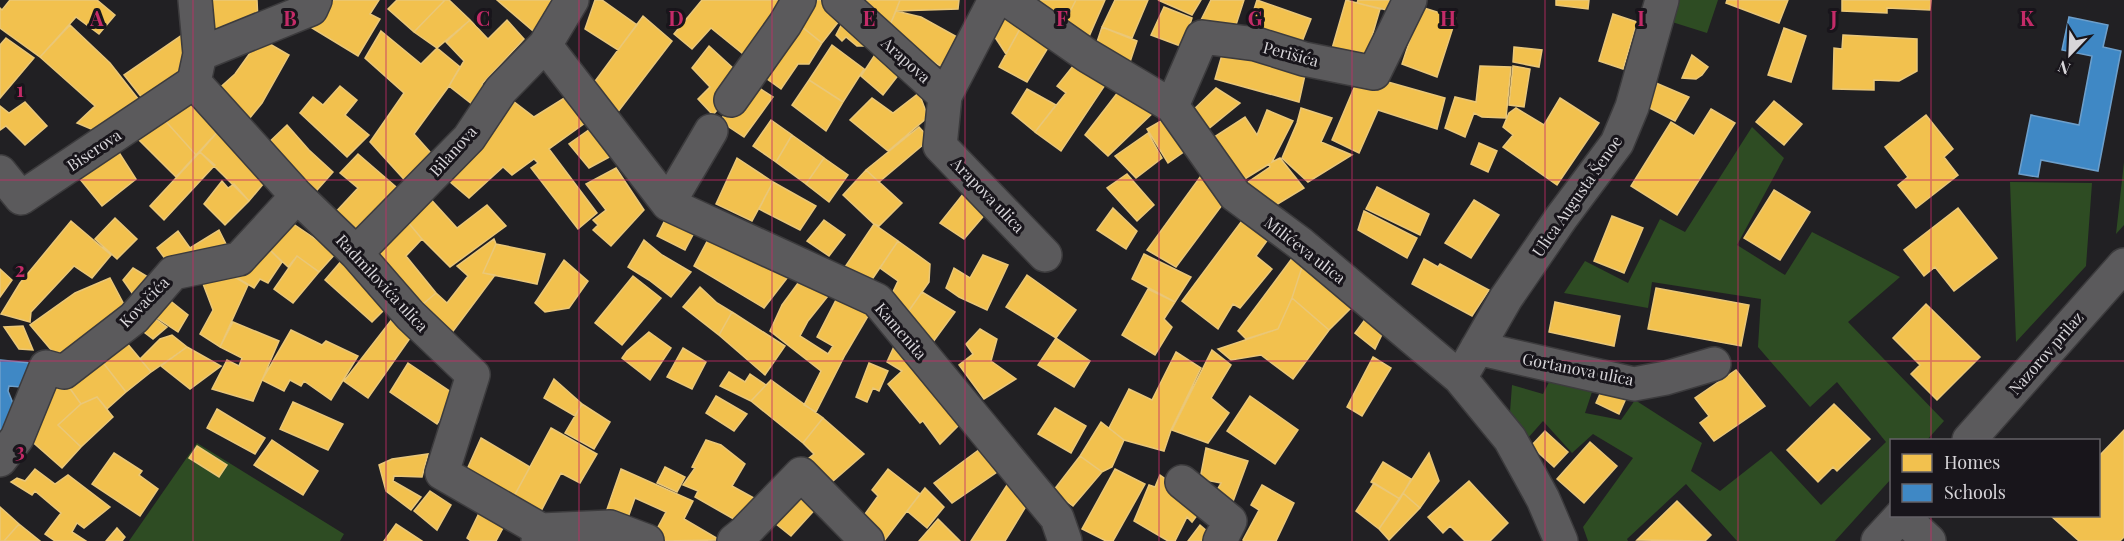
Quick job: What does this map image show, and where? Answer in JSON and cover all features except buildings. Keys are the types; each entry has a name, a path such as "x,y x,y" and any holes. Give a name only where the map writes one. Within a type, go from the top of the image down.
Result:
{"street":[{"path":"195,0 197,68 311,9 315,0"},
{"path":"545,45 572,0"},
{"path":"731,100 785,24 799,0"},
{"name":"Arapova","path":"839,0 945,96"},
{"name":"Arapova ulica","path":"995,0 945,96 940,146 1045,255"},
{"name":"Milićeva ulica","path":"1008,0 1088,56 1172,106 1235,195 1300,244 1461,378 1510,439 1543,499 1561,541"},
{"name":"Perišića","path":"1172,106 1202,38 1256,44 1304,59 1374,73 1410,0"},
{"name":"Ulica Augusta Šenoe","path":"1461,378 1506,298 1617,142 1632,107 1662,0"},
{"name":"Kamenita","path":"545,45 668,204 877,300 1057,518 1065,541"},
{"name":"Bilanova","path":"356,253 469,138 501,90 545,45"},
{"name":"Biserova","path":"0,172 21,198 197,68"},
{"name":"Radmilovića ulica","path":"197,68 297,196 356,253 410,315 473,375 442,473 540,536"},
{"path":"668,204 711,131"},
{"name":"Kovačića","path":"0,460 17,438 46,367 64,372 134,318 173,273 239,259 297,196"},
{"name":"Nazorov prilaz","path":"1971,439 2124,265"},
{"name":"Gortanova ulica","path":"1477,348 1634,384 1666,378 1714,363"},
{"path":"734,541 801,474 867,541"},
{"path":"1182,482 1230,521 1220,541"},
{"path":"1878,541 1901,517"},
{"path":"1903,517 1929,541"},
{"path":"540,536 610,527 647,541"}],"green space":[{"path":"1680,0 1718,0 1707,33 1672,22"},
{"path":"1752,127 1784,158 1737,245 1785,275 1812,232 1900,277 1848,322 1944,421 1928,439 1890,439 1890,480 1835,541 1737,541 1686,484 1627,539 1628,541 1588,541 1583,527 1633,458 1593,434 1572,453 1543,421 1528,438 1510,412 1512,385 1543,394 1553,374 1595,383 1585,413 1621,420 1635,400 1702,443 1691,471 1720,491 1771,451 1821,505 1886,442 1837,382 1810,407 1758,347 1761,299 1652,282 1648,308 1564,293 1585,261 1628,283 1660,219 1685,232"},
{"path":"2124,162 2124,225 2116,234"},
{"path":"2010,182 2092,183 2086,266 2016,342"},
{"path":"197,443 344,534 340,541 129,541"}]}
